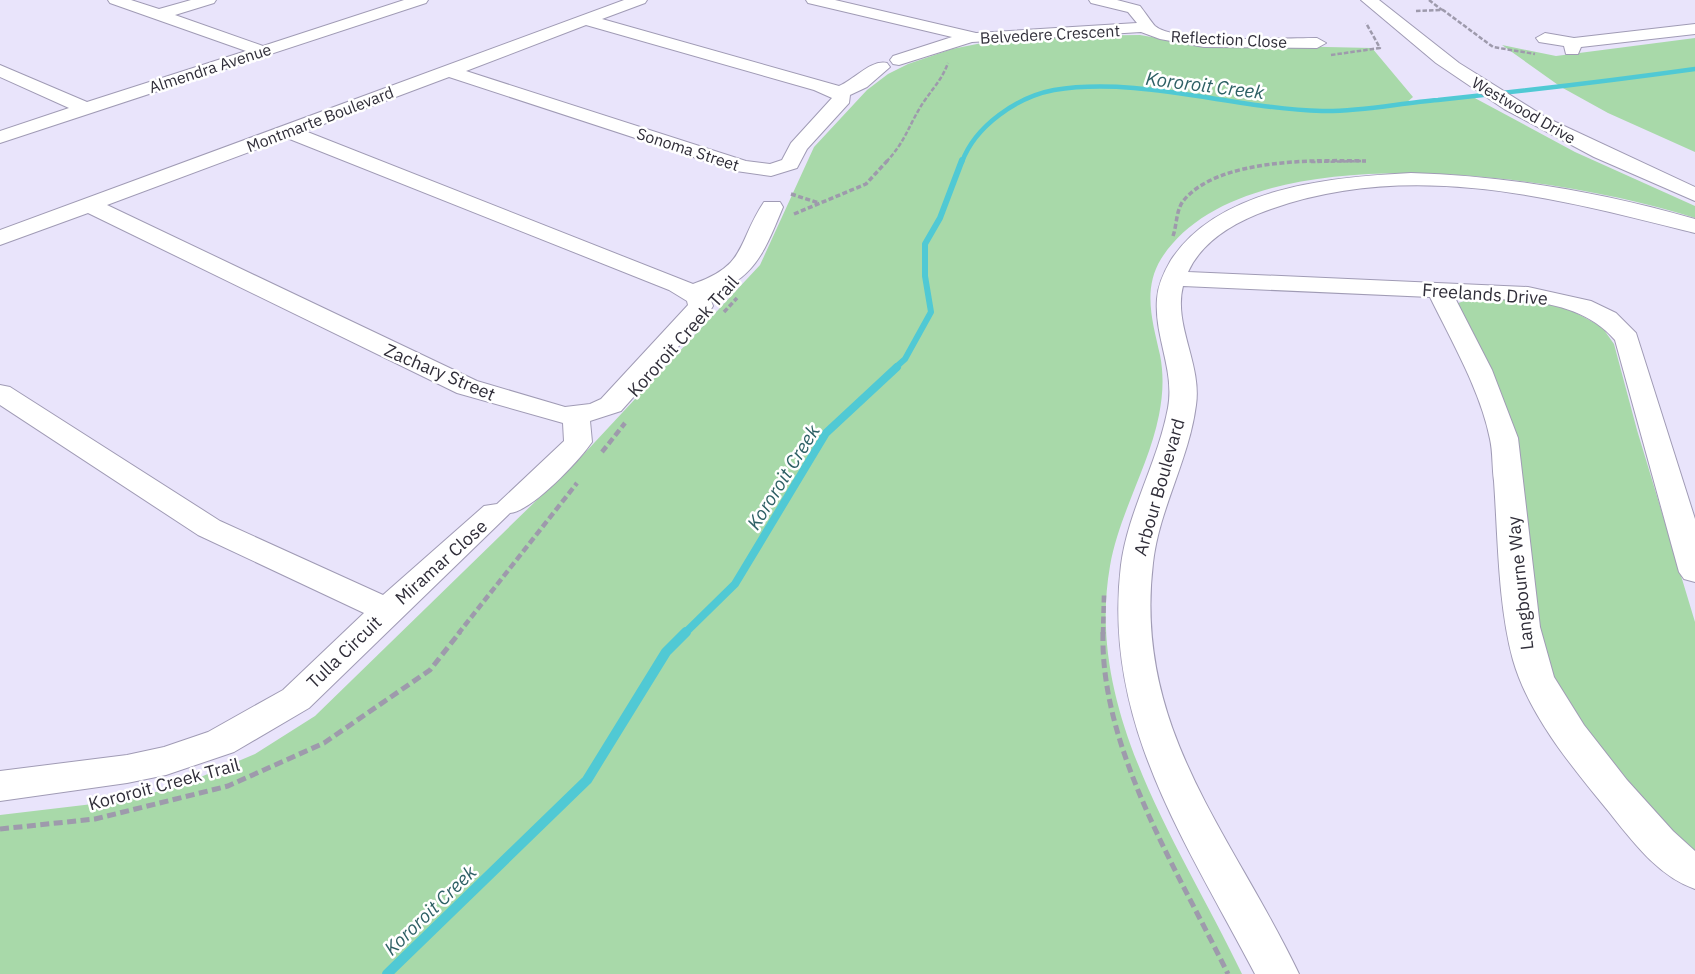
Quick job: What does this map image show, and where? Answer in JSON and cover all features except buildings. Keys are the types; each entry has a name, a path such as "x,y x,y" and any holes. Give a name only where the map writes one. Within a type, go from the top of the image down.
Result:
{"street":[{"path":"116,0 262,51"},
{"path":"157,15 208,0"},
{"name":"Almendra Avenue","path":"0,137 420,0"},
{"name":"Montmarte Boulevard","path":"0,238 639,0"},
{"name":"Belvedere Crescent","path":"814,0 970,37 1142,27 1146,21 1134,9 1097,0"},
{"name":"Westwood Drive","path":"1365,7 1501,99 1562,133 1695,195"},
{"path":"586,20 840,93 861,83 881,67"},
{"name":"Reflection Close","path":"1142,27 1157,34 1187,40 1320,50 1339,44"},
{"path":"1545,38 1573,47 1695,29"},
{"path":"900,60 970,37"},
{"path":"0,71 86,108"},
{"name":"Sonoma Street","path":"449,71 743,167 762,170 779,169 790,164 798,147 841,101 840,93"},
{"path":"287,131 693,292 716,285 735,275 782,211"},
{"name":"Arbour Boulevard","path":"1277,974 1170,775 1150,727 1140,683 1134,640 1133,598 1137,561 1179,427 1184,401 1183,372 1168,300 1173,278 1190,248 1237,214 1274,199 1355,184 1426,180 1515,186 1595,199 1695,226"},
{"name":"Zachary Street","path":"89,205 451,381 552,413 576,415 604,409 696,314 700,301 693,292"},
{"name":"Freelands Drive","path":"1173,278 1548,296 1590,309 1622,331 1627,338 1695,572"},
{"name":"Langbourne Way","path":"1439,289 1479,370 1504,438 1527,656 1543,692 1562,722 1653,837 1672,858 1695,872"},
{"name":"Tulla Circuit","path":"0,393 209,528 387,610 296,699 221,742 153,764 0,786"},
{"name":"Miramar Close","path":"387,610 567,455 578,442 576,415"}],"path":[{"path":"1429,0 1443,10"},
{"path":"1320,50 1343,56 1380,48 1365,7"},
{"path":"782,211 866,184 902,145 924,101 942,80 950,54"},
{"path":"1168,244 1177,227 1182,202 1211,181 1242,172 1283,166 1373,161"},
{"name":"Kororoit Creek Trail","path":"715,321 740,294"},
{"name":"Kororoit Creek Trail","path":"599,456 630,418"},
{"name":"Kororoit Creek Trail","path":"0,829 95,819 228,786 324,743 430,670 583,476"},
{"path":"1105,585 1102,612 1107,670 1115,719 1126,754 1167,853 1228,974"}],"green space":[{"path":"1140,35 1192,44 1372,48 1413,97 1406,103 1471,96 1575,152 1695,206 1695,218 1571,188 1493,178 1413,173 1334,177 1262,191 1203,217 1161,259 1155,271 1150,295 1162,370 1161,400 1154,434 1120,528 1110,566 1106,621 1111,674 1125,727 1144,778 1167,829 1242,974 0,974 0,815 118,801 177,787 255,754 315,716 581,457 760,265 814,147 867,90 888,74 908,64 952,49 987,42 1058,36"},
{"path":"1695,38 1695,152 1608,113 1561,87 1502,45 1556,56"},
{"path":"1474,298 1538,302 1567,308 1602,327 1614,344 1695,622 1695,863 1684,854 1553,686 1532,594 1455,304"}],"waterway":[{"name":"Kororoit Creek","path":"962,162 977,137 999,115 1026,99 1054,90 1120,87 1289,109 1336,111 1695,69"},
{"name":"Kororoit Creek","path":"895,368 905,359 931,312 925,276 925,244 940,218 962,160"},
{"name":"Kororoit Creek","path":"684,634 735,584 826,433 897,367"},
{"name":"Kororoit Creek","path":"387,974 587,780 666,652 684,634"}]}
